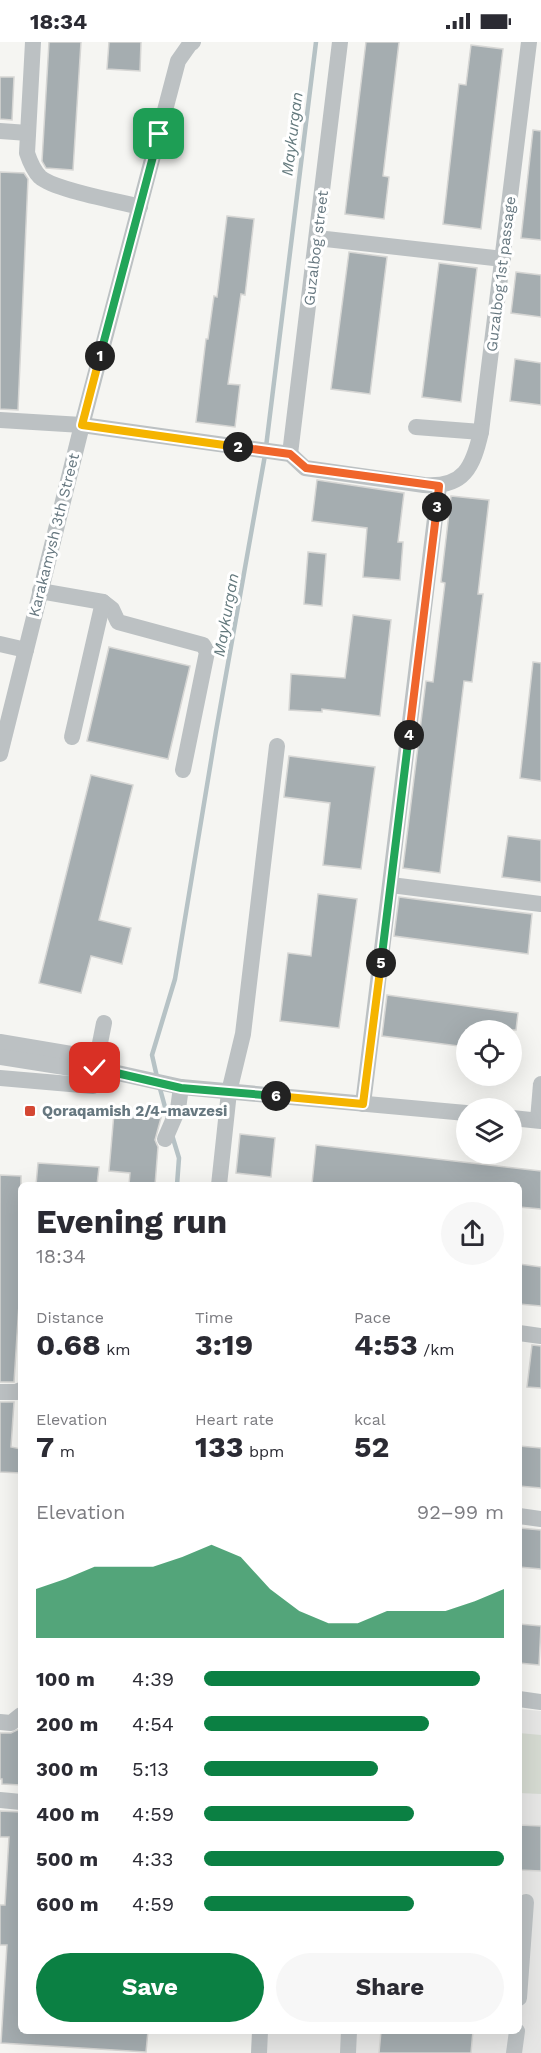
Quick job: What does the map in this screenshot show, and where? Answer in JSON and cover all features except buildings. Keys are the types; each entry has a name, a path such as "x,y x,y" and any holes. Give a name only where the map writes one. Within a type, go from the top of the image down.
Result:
{"street":[{"path":"33,42 27,153 33,169 42,179 70,190 140,207"},
{"name":"Karakamysh 3th Street","path":"0,754 82,425 178,61 193,42"},
{"name":"Guzalbog street","path":"290,454 340,42"},
{"name":"Guzalbog 1st passage","path":"439,486 454,482 470,467 476,454 481,432 529,42"},
{"path":"0,131 28,133"},
{"path":"317,238 503,259"},
{"path":"0,420 82,425 290,454 306,468 439,486 363,1104"},
{"path":"416,427 481,432"},
{"path":"40,591 103,602 112,609 118,622 203,645 207,652 183,770"},
{"path":"72,737 103,602"},
{"path":"0,644 26,650"},
{"path":"219,1182 229,1092 243,1034 277,746"},
{"path":"390,885 541,904"},
{"path":"95,1068 104,1023"},
{"path":"0,1042 77,1055 95,1068"},
{"path":"0,1057 77,1069 95,1068 165,1084 229,1092 456,1112"},
{"path":"0,1078 93,1086"},
{"path":"165,1084 178,1109 165,1139"},
{"path":"522,1119 540,1120 541,1084"},
{"path":"522,1333 541,1336"},
{"path":"0,1392 18,1391"},
{"path":"522,1516 541,1519"},
{"path":"522,1700 541,1702"},
{"path":"0,1722 11,1723 18,1717"},
{"path":"0,1800 18,1802"},
{"path":"522,1969 529,1902"},
{"path":"259,2053 260,2034"},
{"path":"348,2053 349,2034"},
{"path":"514,2053 517,2034"}],"shaded area":[{"path":"522,1709 541,1711 541,2053 263,2053 265,2034 522,2034"},
{"path":"522,1733 541,1735 541,1794 522,1793"}],"waterway":[{"name":"Maykurgan","path":"266,447 316,42"},
{"name":"Maykurgan","path":"157,1077 152,1055 175,979 265,455"},
{"name":"Maykurgan","path":"159,1085 168,1118"},
{"name":"Maykurgan","path":"172,1135 179,1158 177,1182"}],"place":[{"name":"Qoraqamish 2/4-mavzesi","path":"30,1111"}],"route":[{"path":"95,1068 181,1088 363,1104 439,486 306,468 290,454 82,425 159,134"}]}
